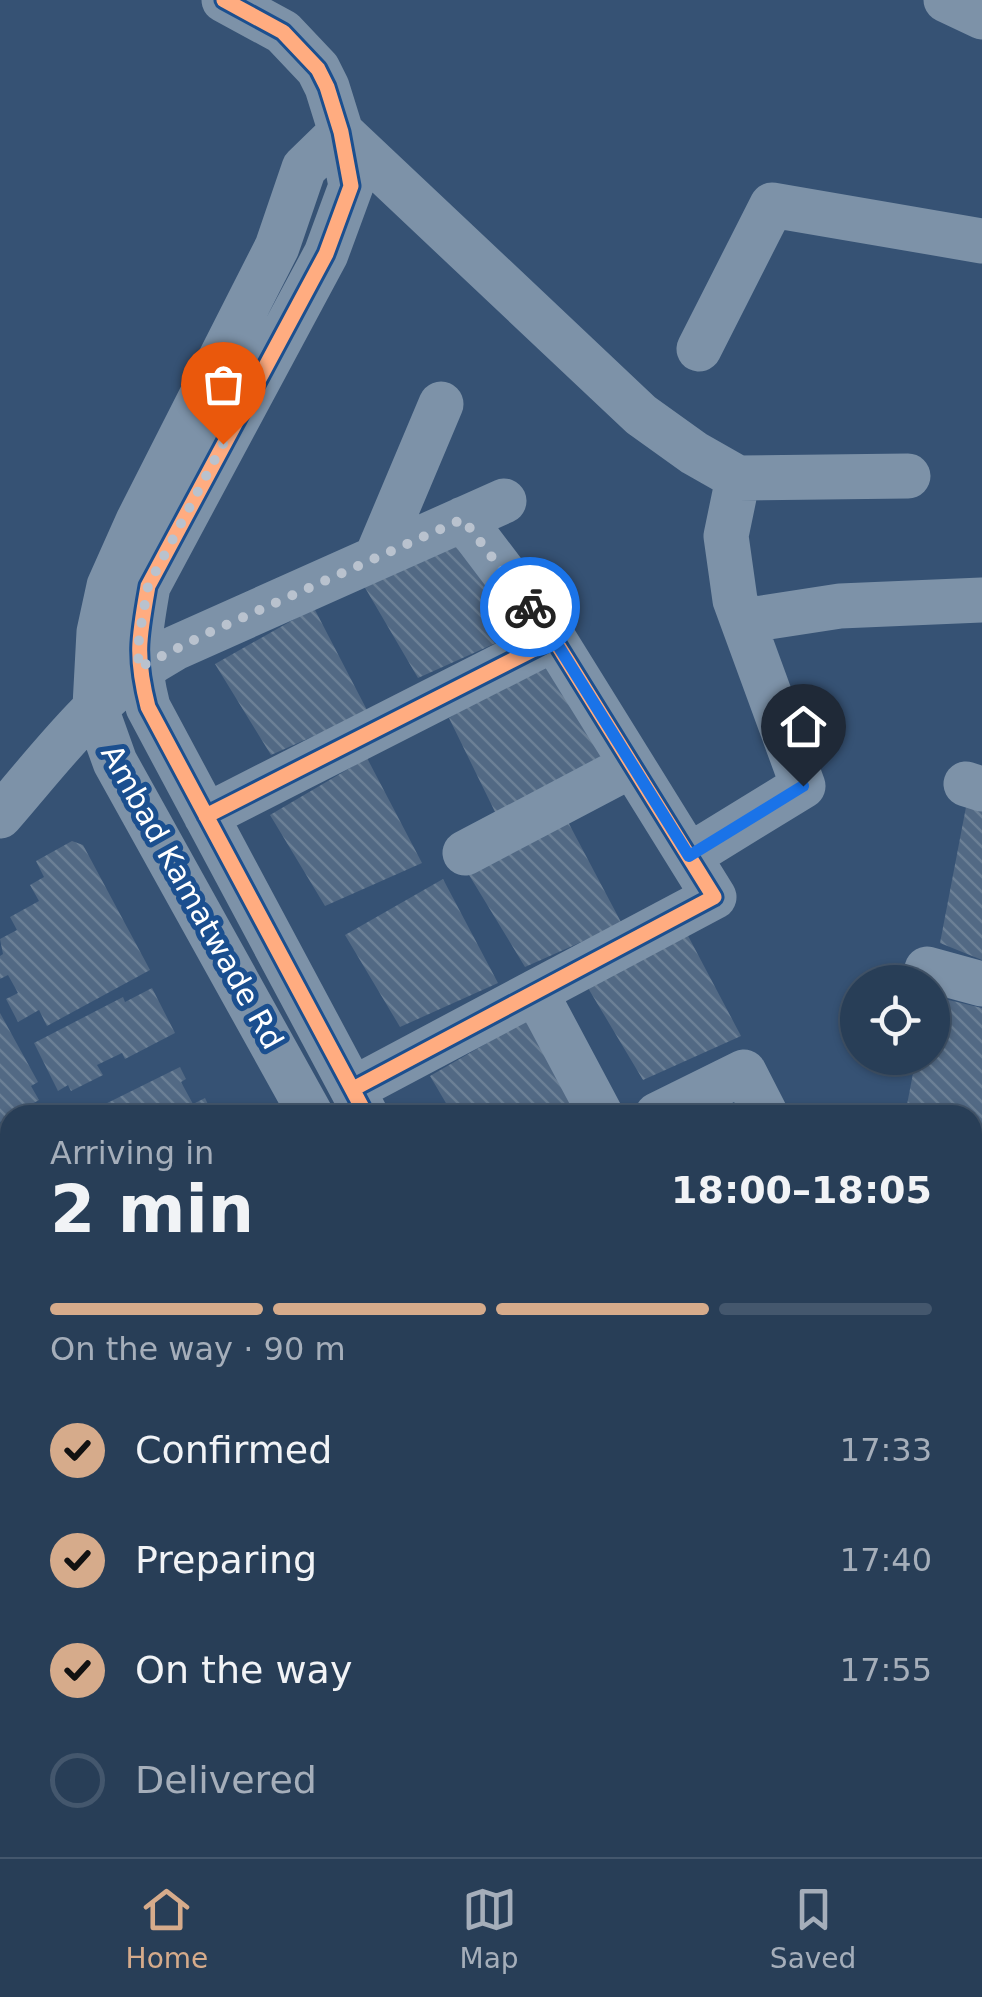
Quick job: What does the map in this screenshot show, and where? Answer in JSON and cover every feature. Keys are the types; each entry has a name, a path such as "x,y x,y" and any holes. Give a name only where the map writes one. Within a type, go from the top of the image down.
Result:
{"street":[{"name":"Ambad Kamatwade Rd","path":"224,0 283,32 304,52 327,87 352,186 326,254 140,562 109,586 99,632 96,706 114,762 305,1105"},
{"path":"946,0 982,16"},
{"path":"340,132 641,416 694,453 738,478 908,476"},
{"path":"699,349 772,205 982,241"},
{"path":"377,556 441,404"},
{"path":"689,856 803,786 735,600 726,536 738,478"},
{"path":"0,816 96,706 138,668 504,501"},
{"path":"360,1102 536,993 714,896 554,639 463,519"},
{"name":"Ambad Kamatwade Rd","path":"140,562 148,586 138,668 148,707 360,1102"},
{"path":"743,621 840,606 982,600"},
{"path":"206,816 554,639"},
{"path":"465,853 632,765"},
{"path":"950,976 982,984"},
{"path":"536,993 595,1105"},
{"path":"677,1105 744,1072 761,1105"}],"building":[{"path":"461,530 516,634 418,678 364,586"},
{"path":"314,608 368,712 271,755 215,664"},
{"path":"548,654 615,760 497,816 449,718"},
{"path":"367,758 422,863 325,906 270,815"},
{"path":"966,807 982,810 982,960 940,943"},
{"path":"567,820 622,924 525,967 469,875"},
{"path":"72,841 83,845 150,970 47,1026 39,1010 18,1022 6,999 18,993 8,975 0,979 0,939 17,930 10,917 39,901 30,885 44,877 36,861"},
{"path":"443,879 498,983 400,1027 345,935"},
{"path":"686,932 741,1036 643,1080 588,988"},
{"path":"152,988 175,1033 125,1059 122,1053 97,1065 103,1075 71,1091 68,1085 58,1091 34,1043 123,997 125,1002"},
{"path":"950,1000 982,1008 982,1105 907,1105 913,1075 950,1075"},
{"path":"0,1013 38,1082 31,1086 39,1100 30,1105 0,1105"},
{"path":"527,1020 573,1105 447,1105 430,1076"},
{"path":"180,1067 186,1079 181,1082 193,1104 205,1098 208,1105 103,1105"}],"cycle path":[{"path":"224,0 283,32 318,69 341,132 351,186 326,254 148,586 141,633 141,674 148,707 361,1105"},
{"path":"206,816 554,639 714,897 353,1089"}],"way so far":[{"path":"223,444 148,586 138,668 463,519 530,607"}],"route":[{"path":"530,607 554,639 689,856 803,786"}]}
